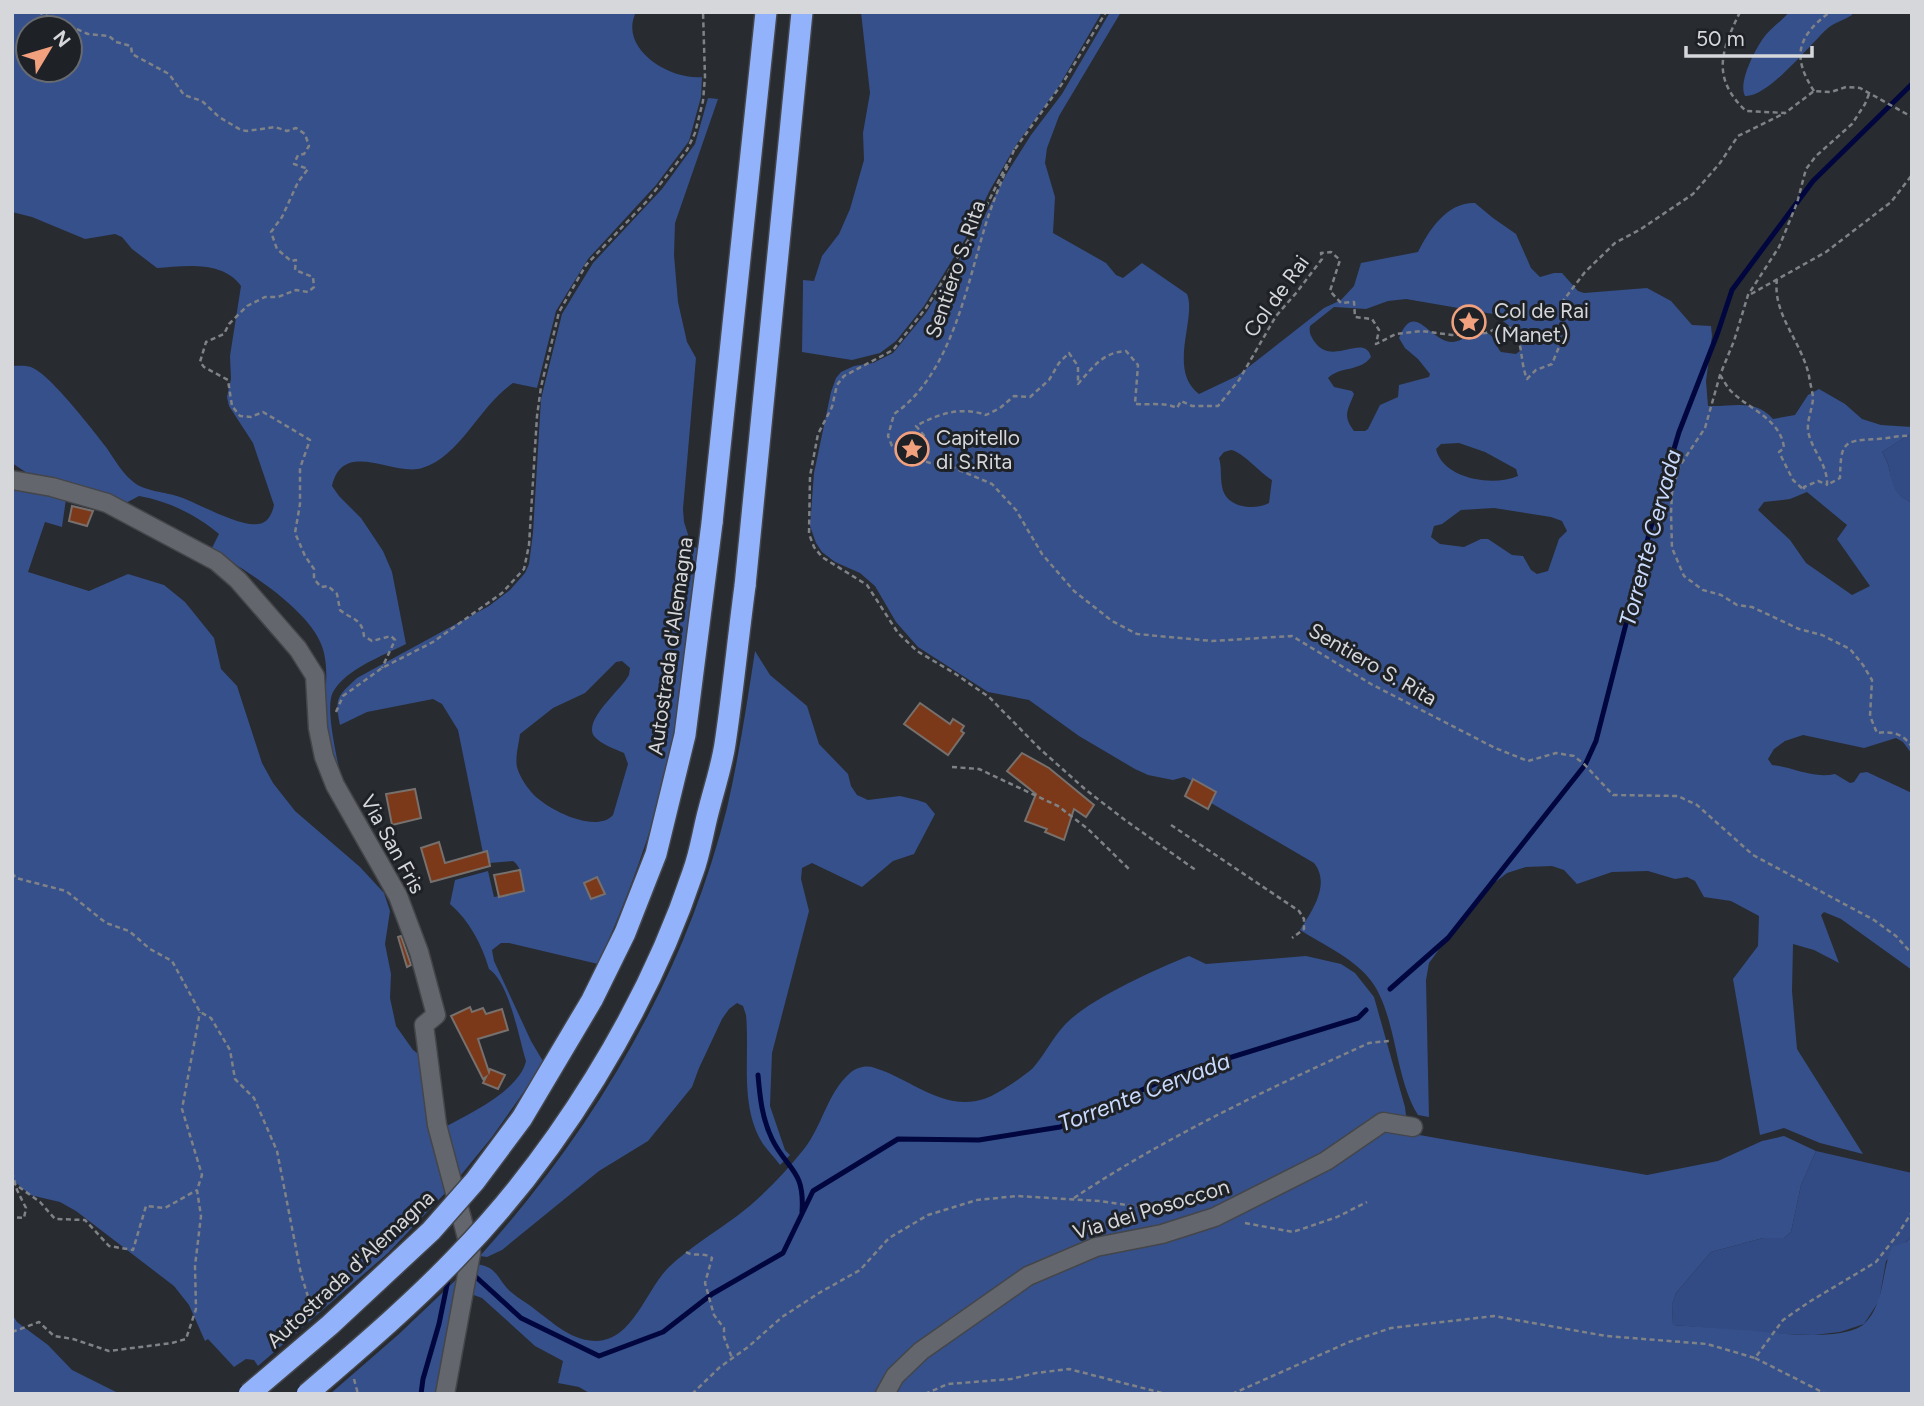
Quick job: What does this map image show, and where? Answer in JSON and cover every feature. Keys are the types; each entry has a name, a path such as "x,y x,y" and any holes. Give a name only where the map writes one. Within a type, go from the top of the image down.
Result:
{"highway":[{"name":"Autostrada d'Alemagna","path":"249,1394 330,1325 431,1231 475,1181 522,1118 592,1000 625,933 656,854 685,735 712,523 766,12"},
{"path":"307,1394 456,1259 552,1145 586,1092 660,957 694,871 725,746 745,586 802,12"}],"street":[{"name":"Via San Fris","path":"12,480 52,487 107,503 216,561 238,580 298,649 315,676 318,728 324,757 336,788 398,896 419,952 436,1015 424,1025 437,1125 471,1254 445,1394"},
{"name":"Via dei Posoccon","path":"885,1394 895,1376 921,1351 1028,1276 1096,1247 1162,1234 1215,1217 1326,1161 1383,1122 1413,1127"}],"path":[{"path":"38,12 88,34 109,36 116,42 131,46 132,54 169,74 184,95 202,101 219,117 241,130 275,127 287,131 296,128 305,134 309,146 304,154 298,155 294,164 308,169 307,173 298,182 282,217 271,232 276,249 291,261 296,260 295,271 313,277 314,287 308,292 296,290 278,297 265,297 247,306 229,324 224,334 206,342 200,362 228,380 232,405 240,416 251,417 262,412 310,440 300,468 300,504 295,533 304,556 314,569 314,579 321,587 328,586 337,594 340,610 357,619 363,626 364,636 372,641 391,636 395,640 383,668"},
{"path":"333,718 343,696 383,668 433,642 485,608 514,582 524,569 530,545 537,416 559,312 586,265 647,201 687,150 695,133 703,101 703,12"},
{"path":"1106,12 1064,81 1014,150 974,231 926,308 893,350 845,376 837,386 832,407 818,434 810,476 809,534 822,557 867,585 898,633 917,652 989,697 1047,756 1086,790 1197,871"},
{"path":"1740,12 1721,57 1724,80 1732,98 1746,111 1785,113 1814,91 1831,92 1846,87 1860,88 1912,117"},
{"path":"1814,91 1804,76 1799,56 1804,38 1815,24 1830,12"},
{"path":"1869,94 1852,124 1816,156 1806,169 1797,203 1779,247 1748,295 1705,428 1679,467 1672,493 1672,548 1684,576 1703,590 1721,595 1737,606 1752,607 1799,629 1822,635 1850,649 1872,680 1870,716 1877,733 1893,731 1912,747"},
{"name":"Col de Rai","path":"913,457 926,438 916,426 932,417 963,410 986,415 1014,396 1030,397 1049,380 1069,353 1078,366 1078,384 1093,366 1111,352 1126,351 1138,365 1135,404 1168,404 1177,408 1181,401 1192,406 1218,406 1239,380 1276,316 1314,271 1322,259 1321,253 1331,252 1340,260 1330,291 1341,303 1354,302 1355,317 1372,319 1379,330 1376,344 1396,334 1422,331 1452,335 1486,333 1503,326 1514,329 1520,339 1519,352 1527,379 1536,369 1552,364 1566,330 1563,301 1585,272 1615,243 1693,194 1720,163 1738,136 1785,113"},
{"name":"Sentiero S. Rita","path":"1014,150 988,217 963,304 936,371 911,402 894,414 888,436 892,446 913,457 930,463 945,464 992,484 1016,510 1042,554 1074,591 1112,621 1138,634 1212,641 1292,636 1371,684 1495,748 1528,761 1556,753 1574,756 1613,795 1678,796 1697,804 1753,855 1874,920 1896,936 1912,954"},
{"path":"1748,295 1826,252 1891,202 1912,175"},
{"path":"1777,279 1775,293 1792,336 1801,349 1808,372 1813,399 1807,431 1828,472 1827,485"},
{"path":"1720,376 1732,393 1760,412 1777,429 1784,448 1779,452 1793,480 1804,490 1804,487 1818,481 1827,485"},
{"path":"1827,485 1840,478 1840,452 1847,442 1899,435 1912,436"},
{"path":"952,767 979,769 1058,806 1088,829 1130,871"},
{"path":"1171,825 1299,911 1304,919 1304,929 1292,938"},
{"path":"12,873 16,878 66,891 106,923 129,931 172,961 200,1012 211,1018 230,1050 234,1079 254,1098 276,1151 301,1274 309,1300 309,1317"},
{"path":"12,1332 38,1322 54,1336 73,1339 109,1351 186,1339 196,1309 195,1266 201,1216 197,1190 202,1175 182,1109 200,1012"},
{"path":"1072,1200 1123,1166 1255,1095 1369,1043 1389,1041"},
{"path":"12,1172 20,1199 26,1208 24,1218 12,1217"},
{"path":"12,1182 40,1202 55,1219 85,1220 109,1246 133,1250 146,1206 165,1208 197,1190"},
{"path":"692,1394 782,1317 860,1270 889,1238 928,1215 977,1200 1017,1196 1100,1201 1175,1213"},
{"path":"1215,1217 1293,1232 1337,1217 1367,1202"},
{"path":"1755,1358 1783,1320 1877,1262 1912,1212"},
{"path":"686,1252 712,1258 705,1283 714,1315 724,1328 723,1337 732,1358"},
{"path":"1232,1394 1349,1342 1391,1328 1494,1316 1606,1336 1707,1344 1755,1358 1826,1394"},
{"path":"351,1367 358,1394"},
{"path":"925,1394 948,1384 1011,1379 1069,1369 1166,1394"}],"shaded area":[{"path":"12,12 636,12 632,25 634,38 650,59 675,73 702,77 701,97 689,141 656,185 588,259 556,311 537,388 513,383 490,404 448,453 422,468 398,468 358,462 347,464 338,472 332,486 361,518 383,551 392,572 406,644 356,669 333,692 331,723 342,784 325,733 326,663 318,638 294,608 260,580 211,550 219,534 192,515 161,501 139,496 124,504 30,475 12,463 12,366 28,366 41,373 61,392 123,472 136,484 177,496 240,522 258,524 267,520 274,505 253,443 229,406 227,397 231,379 230,356 241,286 224,272 213,268 157,268 115,234 85,239 32,217 12,212"},
{"path":"861,12 1102,12 1056,91 1016,145 970,231 924,306 896,341 880,353 852,360 802,352 803,280 814,281 822,256 839,234 850,209 864,160 863,133 870,93"},
{"path":"1110,12 1121,12 1059,116 1047,148 1045,163 1055,197 1053,233 1106,263 1116,275 1123,278 1142,263 1187,294 1189,316 1185,372 1190,384 1199,394 1237,376 1324,308 1341,300 1354,286 1361,263 1418,252 1433,227 1448,212 1465,204 1475,203 1516,234 1531,268 1540,277 1562,273 1578,291 1584,293 1647,288 1671,301 1692,325 1711,326 1706,381 1708,406 1751,406 1766,412 1773,419 1795,415 1808,395 1819,389 1845,404 1862,419 1881,425 1912,427 1912,433 1882,452 1897,492 1912,503 1912,754 1903,742 1896,738 1864,748 1803,735 1785,741 1774,749 1768,759 1772,765 1810,774 1835,774 1850,783 1854,782 1860,773 1867,772 1912,793 1912,970 1841,919 1824,912 1821,915 1839,963 1814,950 1793,944 1792,991 1797,1049 1863,1154 1820,1143 1784,1128 1760,1135 1733,979 1758,946 1759,916 1731,901 1704,897 1695,881 1687,877 1675,879 1648,871 1612,872 1577,884 1564,870 1552,866 1526,867 1507,873 1480,894 1429,963 1426,980 1429,1117 1418,1115 1404,1081 1385,1007 1377,991 1368,977 1353,963 1300,930 1314,906 1320,888 1319,871 1314,863 1211,803 1216,792 1184,777 1173,780 1148,775 1079,736 1029,700 988,692 918,647 896,622 875,586 860,573 835,562 822,552 810,526 814,473 836,378 841,372 854,366 873,363 893,353 926,313 975,234 1007,173 1062,94","holes":["1406,299 1493,314 1516,334 1521,350 1516,354 1501,352 1493,337 1484,332 1457,341 1444,340 1422,325 1410,322 1399,338 1430,374 1429,377 1399,385 1398,397 1380,405 1368,429 1354,431 1347,416 1354,394 1352,391 1334,387 1328,378 1361,365 1371,357 1367,350 1362,348 1338,351 1321,348 1314,341 1310,326 1334,307 1366,309 1388,301","1459,443 1485,452 1516,469 1518,476 1496,481 1458,474 1441,459 1436,449 1441,444","1224,452 1236,452 1272,480 1269,503 1248,507 1228,499 1222,486 1219,458","1807,492 1847,525 1837,539 1870,586 1852,595 1806,563 1790,540 1758,510 1764,502 1790,499","1494,508 1551,517 1562,521 1567,531 1559,539 1548,571 1537,574 1531,570 1523,556 1512,555 1488,539 1481,539 1464,547 1440,544 1431,537 1434,526 1442,524 1461,510"]},
{"path":"1789,12 1852,12 1852,15 1828,28 1777,80 1754,94 1745,96 1745,76 1755,52 1765,36"},
{"path":"708,98 718,99 675,223 674,255 678,302 687,342 696,358 684,522 692,547 700,548 682,695 673,743 642,856 598,964 509,943 501,943 492,950 494,961 544,1063 492,1137 456,1181 445,1127 504,1091 522,1072 526,1061 508,998 489,969 469,925 450,904 455,880 488,871 494,897 524,891 521,874 513,861 490,863 487,852 483,853 458,730 442,704 433,699 367,712 340,725 337,708 339,698 357,678 489,606 510,590 525,573 529,564 533,533 541,399 562,314 593,263 662,189 695,144","holes":["622,661 630,668 629,675 604,705 592,729 594,736 600,741 624,753 628,764 613,815 596,822 561,813 534,795 518,771 520,734 553,708 585,693 616,662"]},
{"path":"1912,433 1912,503 1893,486 1882,452"},
{"path":"12,485 66,499 62,527 45,522 28,572 89,591 128,574 164,585 185,602 214,638 221,669 237,686 262,763 273,783 295,811 360,867 384,893 390,911 385,944 391,974 390,998 396,1026 413,1050 428,1061 448,1190 388,1253 258,1366 254,1360 246,1359 234,1367 208,1339 205,1341 189,1305 174,1286 76,1211 60,1202 30,1195 12,1179"},
{"path":"755,651 770,675 807,706 819,744 848,774 857,795 868,800 900,796 917,800 926,803 935,814 914,854 893,861 862,887 812,863 802,868 801,879 809,911 772,1053 770,1106 785,1150 790,1155 780,1165 763,1144 756,1129 748,1098 746,1015 743,1006 737,1003 722,1019 692,1087 648,1141 599,1171 502,1250 487,1257 480,1256 522,1207 598,1102 661,990 687,931 727,808"},
{"path":"1189,956 1206,964 1306,956 1341,964 1355,973 1374,997 1405,1107 1408,1133 1647,1175 1718,1161 1762,1141 1784,1136 1816,1151 1801,1185 1791,1232 1784,1238 1763,1238 1711,1252 1676,1293 1672,1305 1673,1325 1807,1335 1841,1333 1855,1329 1865,1323 1876,1306 1892,1247 1906,1242 1912,1236 1912,1394 591,1394 579,1387 558,1383 563,1361 535,1346 482,1298 468,1293 476,1264 484,1266 493,1271 514,1295 565,1331 588,1340 610,1338 630,1323 669,1267 746,1209 781,1176 804,1149 836,1090 853,1071 865,1067 875,1068 941,1098 955,1101 984,1099 1017,1081 1033,1068 1061,1029 1083,1009 1128,983"},
{"path":"1816,1151 1912,1173 1912,1236 1886,1261 1879,1301 1864,1324 1840,1332 1814,1335 1673,1325 1672,1305 1676,1293 1711,1252 1763,1238 1784,1238 1791,1232 1801,1185"},
{"path":"461,1275 439,1394 330,1394 399,1334"},
{"path":"12,1314 17,1322 48,1345 72,1370 120,1394 12,1394"}],"building":[{"path":"72,506 93,511 87,526 69,521"},
{"path":"920,703 950,724 953,719 964,726 961,731 964,733 948,755 904,724"},
{"path":"1022,753 1049,768 1094,805 1086,817 1074,809 1064,840 1045,832 1047,829 1025,821 1036,794 1007,771"},
{"path":"1193,779 1216,792 1208,809 1185,796"},
{"path":"415,789 421,818 392,825 386,794"},
{"path":"439,842 445,863 487,851 490,866 431,882 421,848"},
{"path":"520,870 524,891 499,897 494,875"},
{"path":"597,877 605,894 591,899 584,883"},
{"path":"401,936 411,965 407,967 398,937"},
{"path":"470,1007 472,1012 483,1008 486,1014 502,1009 508,1030 478,1039 489,1072 490,1069 505,1075 498,1089 483,1083 486,1077 483,1079 451,1016"}],"waterway":[{"name":"Torrente Cervada","path":"1390,989 1448,938 1585,765 1596,741 1650,530 1679,432 1732,290 1813,181 1912,84"},
{"name":"Torrente Cervada","path":"476,1277 521,1318 599,1356 663,1332 712,1294 783,1253 813,1191 898,1139 979,1140 1060,1127 1177,1074 1358,1018 1366,1010"},
{"path":"758,1075 766,1123 772,1139 798,1178 802,1212"},
{"name":"Torrente Cervada","path":"421,1394 451,1276"}],"place":[{"name":"Col de Rai (Manet)","path":"1469,322"},
{"name":"Capitello di S.Rita","path":"912,449"}]}
